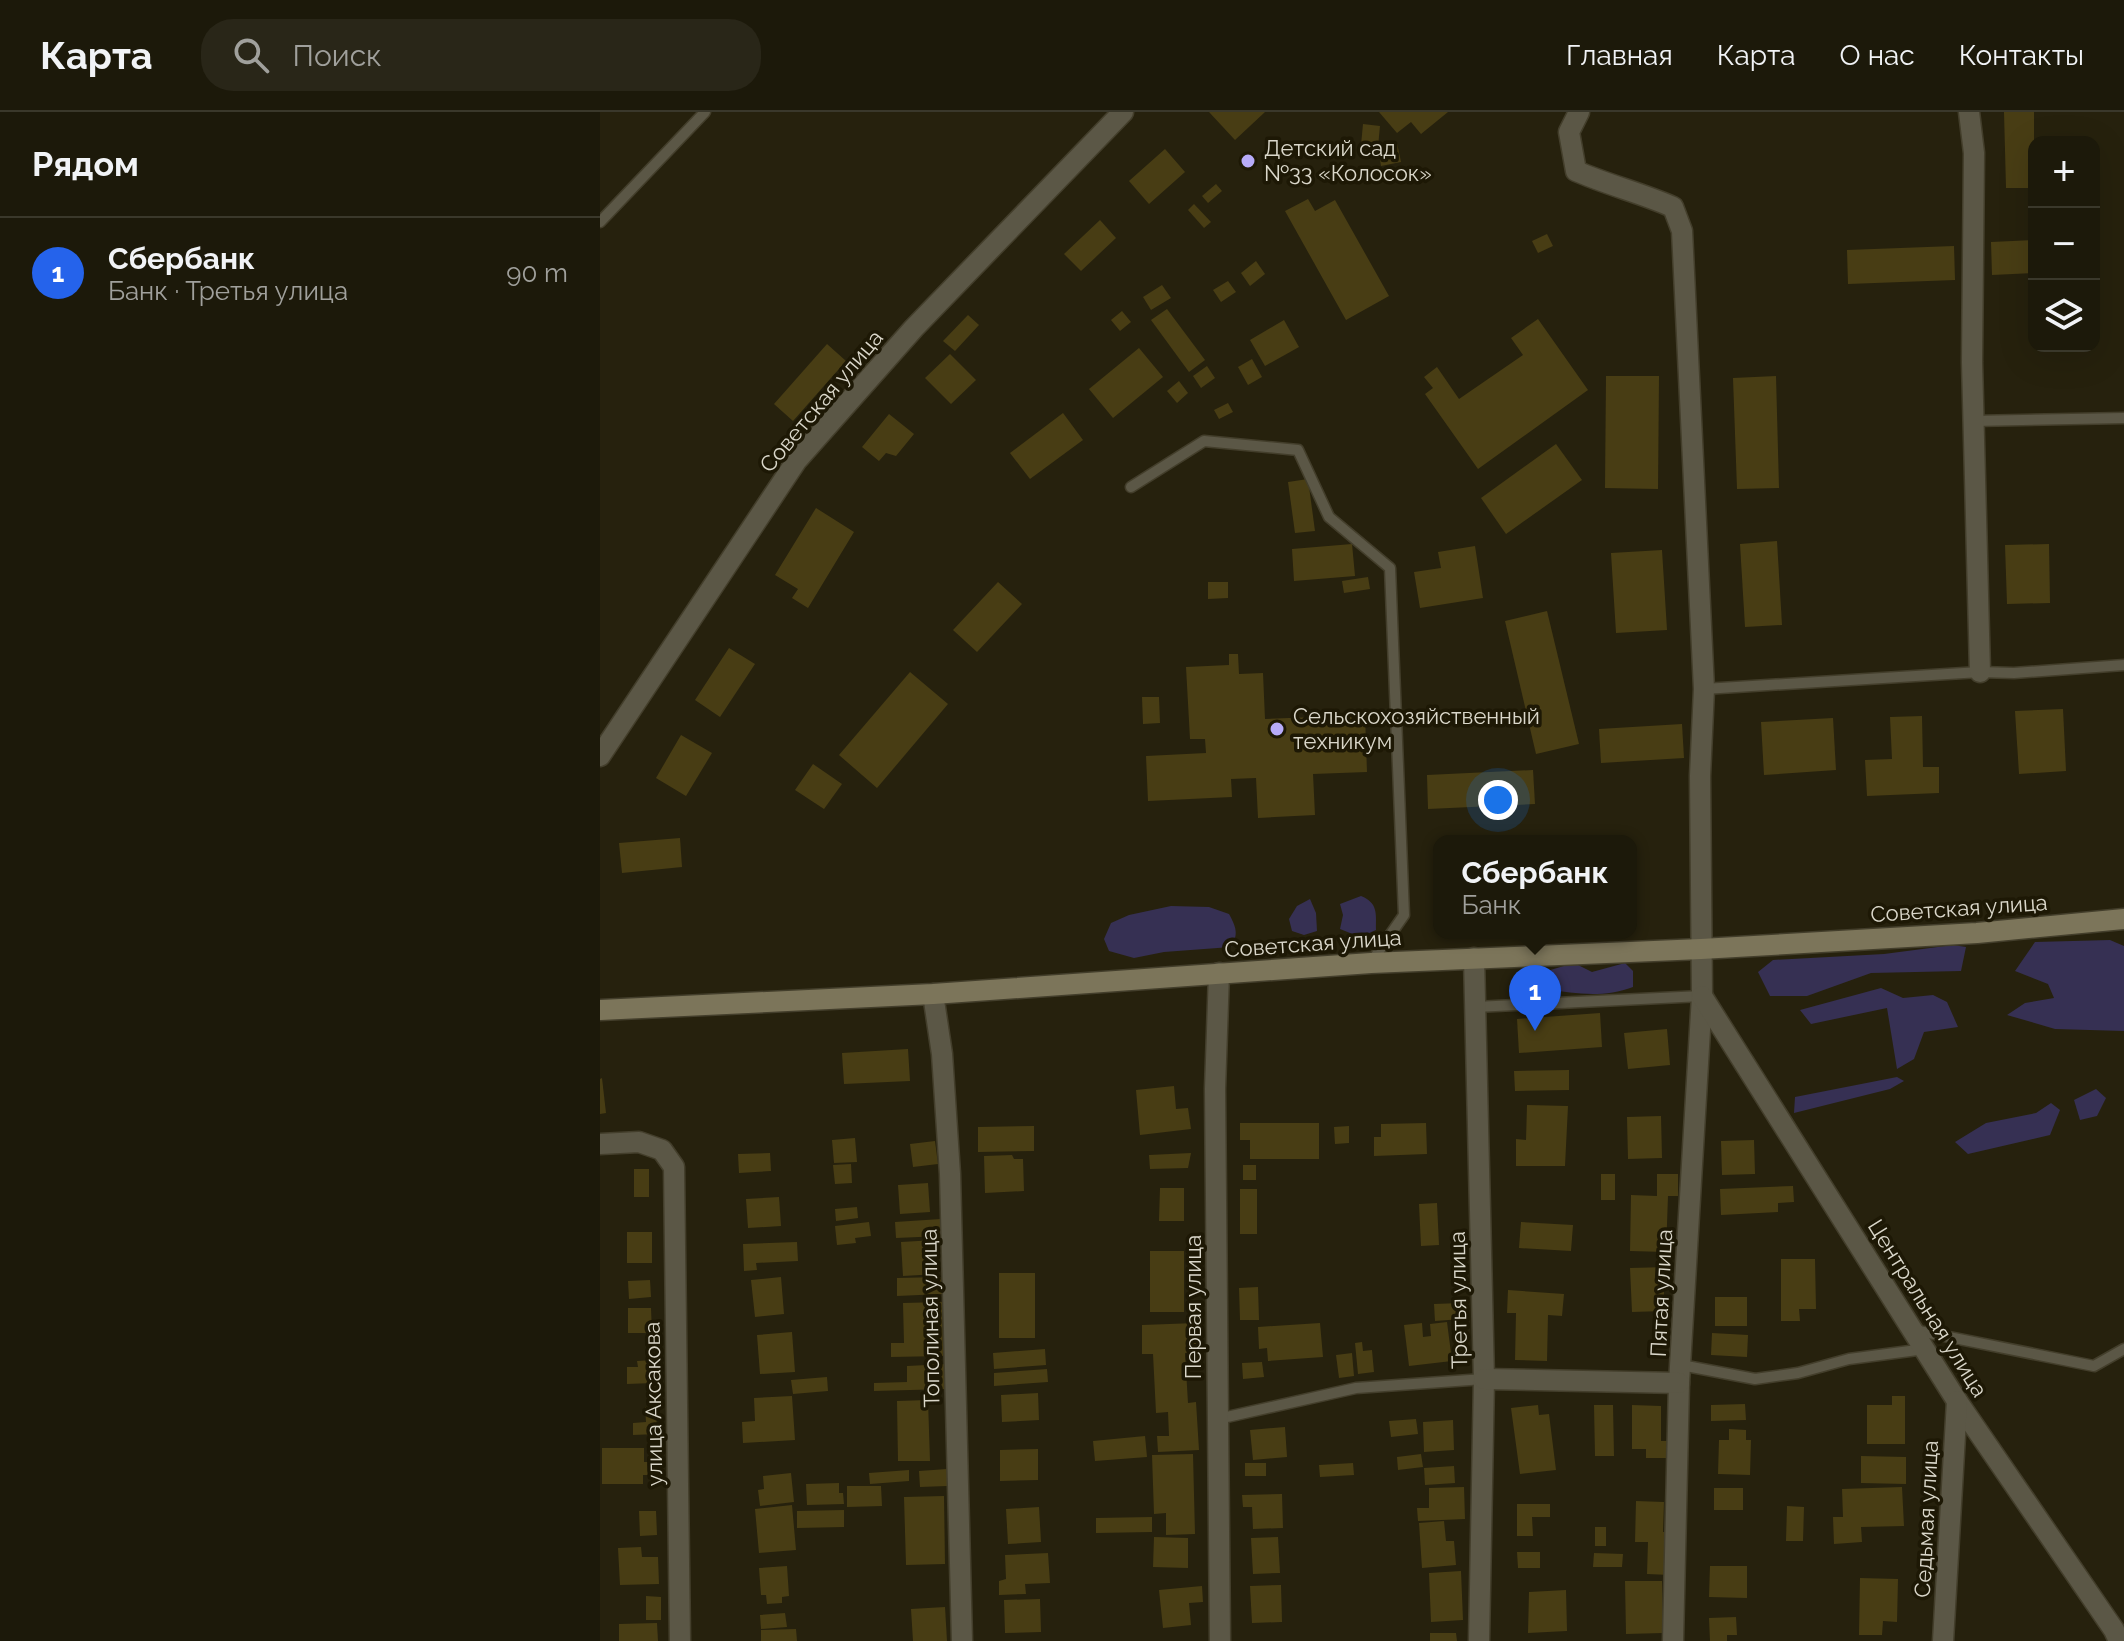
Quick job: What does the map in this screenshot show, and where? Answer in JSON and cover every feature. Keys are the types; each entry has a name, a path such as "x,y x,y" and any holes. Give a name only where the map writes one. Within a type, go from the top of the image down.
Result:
{"main road":[{"name":"Советская улица","path":"600,1010 933,994 1371,963 1977,933 2124,919"}],"street":[{"name":"Советская улица","path":"600,756 797,460 914,328 1123,112"},
{"name":"Пятая улица","path":"1579,112 1569,132 1576,171 1673,207 1682,231 1704,689 1700,776 1702,996 1680,1374 1673,1641"},
{"path":"1969,112 1974,153 1973,421 1980,672"},
{"name":"Третья улица","path":"1474,958 1484,1379 1479,1641"},
{"name":"Первая улица","path":"1219,973 1215,1089 1220,1641"},
{"name":"Тополиная улица","path":"933,994 942,1054 950,1174 962,1641"},
{"name":"Центральная улица","path":"1702,996 1957,1401 2119,1634"},
{"name":"улица Аксакова","path":"600,1144 639,1142 662,1150 674,1167 680,1641"},
{"path":"1484,1379 1680,1374"},
{"name":"Седьмая улица","path":"1943,1641 1957,1401"}],"lane":[{"path":"600,222 705,112"},
{"path":"1973,421 2124,418"},
{"path":"1131,487 1204,441 1298,450 1329,517 1390,568 1404,915 1371,963"},
{"path":"1704,689 2124,665"},
{"path":"1475,1007 1702,996"},
{"path":"1914,1330 2094,1366 2124,1349"},
{"path":"1680,1374 1755,1379 1798,1373 1849,1359 1925,1349"},
{"path":"1218,1419 1356,1388 1484,1379"}],"shaded area":[{"path":"1361,896 1373,905 1376,930 1360,937 1340,929 1343,915 1340,904"},
{"path":"1310,899 1316,913 1317,931 1304,935 1292,931 1289,919 1297,906"},
{"path":"1171,906 1209,907 1229,914 1236,930 1231,947 1164,952 1134,958 1109,951 1104,939 1111,923 1129,915"},
{"path":"2110,940 2124,946 2124,1031 2055,1029 2007,1015 2025,1003 2054,998 2048,984 2015,971 2035,942"},
{"path":"1953,945 1966,947 1961,971 1871,973 1807,996 1770,996 1758,972 1773,960 1884,954"},
{"path":"1574,963 1592,972 1625,963 1633,971 1633,987 1601,994 1547,989 1547,971"},
{"path":"1881,988 1903,998 1933,995 1947,1002 1958,1027 1924,1032 1914,1059 1897,1069 1887,1008 1811,1024 1800,1010"},
{"path":"1897,1077 1904,1081 1890,1089 1794,1113 1795,1097"},
{"path":"2096,1089 2106,1098 2097,1116 2080,1120 2074,1100"},
{"path":"2051,1103 2060,1110 2050,1135 1968,1154 1955,1142 1986,1123 2036,1113"}],"building":[{"path":"1209,112 1265,112 1235,140"},
{"path":"1379,112 1448,112 1421,134 1411,122 1397,133"},
{"path":"2004,112 2034,112 2034,136 2028,136 2028,188 2006,188"},
{"path":"1363,124 1380,126 1378,147 1361,145"},
{"path":"1397,143 1401,162 1381,166 1378,147"},
{"path":"1165,149 1185,172 1149,204 1129,181"},
{"path":"1216,184 1222,191 1208,203 1202,196"},
{"path":"1308,199 1315,211 1335,200 1389,296 1346,320 1285,211"},
{"path":"1194,204 1211,222 1204,228 1188,210"},
{"path":"1100,220 1116,238 1081,271 1064,254"},
{"path":"1547,234 1553,246 1538,253 1532,241"},
{"path":"2028,240 2028,273 1992,275 1991,242"},
{"path":"1954,246 1955,280 1848,284 1847,250"},
{"path":"1256,261 1265,274 1250,286 1241,273"},
{"path":"1228,281 1236,292 1221,302 1213,290"},
{"path":"1162,285 1171,298 1151,310 1143,297"},
{"path":"1167,309 1205,360 1189,372 1151,320"},
{"path":"1122,311 1131,322 1120,331 1111,320"},
{"path":"968,315 979,325 955,351 943,341"},
{"path":"1538,319 1588,390 1478,469 1425,394 1433,388 1424,377 1437,367 1459,399 1523,355 1511,338"},
{"path":"1284,320 1299,347 1265,366 1250,340"},
{"path":"827,344 846,361 793,421 774,404"},
{"path":"1139,348 1163,377 1113,418 1089,389"},
{"path":"950,354 976,380 951,404 925,378"},
{"path":"1252,359 1262,377 1248,385 1238,367"},
{"path":"1207,366 1215,378 1201,388 1193,376"},
{"path":"1606,376 1659,376 1658,489 1605,488"},
{"path":"1776,376 1779,488 1737,489 1733,378"},
{"path":"1179,381 1188,393 1177,403 1167,391"},
{"path":"1228,403 1233,412 1219,419 1214,410"},
{"path":"1063,413 1083,440 1030,479 1010,453"},
{"path":"889,414 914,434 896,456 886,453 879,461 862,447"},
{"path":"1556,444 1582,480 1506,534 1481,498"},
{"path":"1308,479 1315,531 1295,533 1288,482"},
{"path":"816,508 854,532 808,608 792,598 798,589 775,575"},
{"path":"1777,541 1782,625 1745,627 1740,544"},
{"path":"1352,544 1355,576 1294,581 1292,549"},
{"path":"2049,544 2050,603 2007,604 2005,545"},
{"path":"1475,546 1483,598 1420,608 1414,572 1441,568 1438,552"},
{"path":"1662,550 1667,630 1616,633 1611,553"},
{"path":"1368,577 1370,589 1344,593 1342,581"},
{"path":"998,582 1022,604 977,652 953,630"},
{"path":"1208,582 1228,582 1228,598 1208,599"},
{"path":"1547,611 1579,744 1536,754 1505,621"},
{"path":"729,648 755,664 720,717 695,700"},
{"name":"Сельскохозяйственный техникум","path":"1229,654 1238,654 1239,674 1263,673 1265,719 1365,715 1367,772 1313,774 1315,815 1258,818 1256,778 1231,779 1232,797 1148,801 1146,756 1206,753 1205,739 1190,739 1186,667 1229,665"},
{"path":"910,672 948,704 877,788 839,755"},
{"path":"1142,697 1159,697 1160,723 1143,724"},
{"path":"2063,709 2066,771 2019,774 2015,711"},
{"path":"1922,716 1923,767 1939,767 1939,793 1867,796 1865,760 1892,759 1890,717"},
{"path":"1833,718 1836,770 1764,775 1761,722"},
{"path":"1682,724 1684,758 1601,763 1599,729"},
{"path":"681,735 712,753 686,796 656,778"},
{"path":"813,764 842,784 824,809 795,790"},
{"path":"1533,770 1535,804 1428,809 1427,775"},
{"path":"680,838 682,867 622,873 619,843"},
{"path":"1600,1013 1602,1047 1519,1053 1517,1019"},
{"path":"1667,1029 1670,1065 1628,1069 1624,1033"},
{"path":"908,1049 910,1081 844,1084 842,1053"},
{"path":"1569,1070 1569,1090 1515,1091 1514,1071"},
{"path":"600,1079 606,1113 600,1114"},
{"path":"1174,1086 1176,1109 1188,1108 1191,1129 1140,1135 1136,1090"},
{"path":"1527,1105 1568,1106 1565,1166 1516,1166 1516,1139 1526,1140"},
{"path":"1661,1116 1662,1158 1628,1159 1627,1117"},
{"path":"1240,1123 1319,1123 1319,1159 1250,1159 1250,1140 1240,1140"},
{"path":"1426,1123 1427,1154 1374,1156 1374,1137 1381,1137 1381,1124"},
{"path":"1034,1126 1034,1151 978,1152 978,1127"},
{"path":"1349,1126 1349,1143 1335,1144 1334,1127"},
{"path":"855,1138 857,1162 834,1163 832,1140"},
{"path":"1754,1140 1755,1174 1722,1175 1721,1141"},
{"path":"935,1141 938,1164 913,1167 910,1144"},
{"path":"770,1153 771,1171 739,1173 738,1154"},
{"path":"1191,1153 1188,1168 1150,1169 1149,1155"},
{"path":"1012,1155 1014,1159 1023,1159 1024,1191 985,1193 984,1156"},
{"path":"851,1164 852,1183 835,1184 833,1165"},
{"path":"1243,1165 1256,1165 1256,1180 1243,1180"},
{"path":"634,1169 649,1169 649,1197 634,1197"},
{"path":"1601,1174 1615,1174 1615,1200 1601,1200"},
{"path":"1657,1174 1678,1174 1678,1196 1668,1196 1666,1252 1630,1251 1631,1195 1657,1196"},
{"path":"928,1183 930,1212 900,1214 898,1185"},
{"path":"1793,1186 1794,1202 1778,1203 1778,1212 1721,1215 1720,1189"},
{"path":"1160,1188 1184,1188 1184,1221 1159,1221"},
{"path":"1240,1189 1257,1189 1257,1234 1240,1234"},
{"path":"779,1197 781,1226 748,1228 746,1199"},
{"path":"1437,1203 1439,1245 1421,1246 1419,1204"},
{"path":"857,1207 858,1218 836,1221 835,1209"},
{"path":"941,1219 942,1236 896,1238 895,1222"},
{"path":"869,1222 871,1236 855,1238 856,1243 837,1245 835,1226"},
{"path":"1521,1222 1573,1225 1571,1251 1519,1248"},
{"path":"627,1232 652,1232 652,1263 627,1263"},
{"path":"935,1240 937,1274 903,1276 901,1242"},
{"path":"797,1242 798,1261 756,1263 757,1270 744,1271 743,1244"},
{"path":"1150,1251 1184,1251 1184,1312 1150,1312"},
{"path":"1781,1259 1815,1259 1816,1309 1799,1309 1800,1321 1781,1321"},
{"path":"1669,1267 1670,1290 1664,1290 1664,1311 1632,1312 1630,1268"},
{"path":"999,1273 1035,1273 1035,1338 999,1338"},
{"path":"781,1277 784,1314 755,1317 751,1280"},
{"path":"941,1277 942,1294 897,1296 897,1278"},
{"path":"650,1280 651,1297 629,1299 628,1281"},
{"path":"1258,1287 1259,1320 1240,1320 1239,1288"},
{"path":"1508,1290 1564,1294 1562,1316 1548,1315 1547,1361 1515,1360 1516,1313 1507,1313"},
{"path":"1715,1297 1747,1297 1747,1326 1715,1326"},
{"path":"942,1302 943,1356 891,1357 891,1343 904,1343 903,1303"},
{"path":"1461,1303 1462,1319 1435,1321 1434,1304"},
{"path":"628,1308 651,1308 652,1333 628,1333"},
{"path":"1447,1322 1452,1361 1409,1366 1404,1325 1422,1323 1423,1337 1431,1336 1430,1324"},
{"path":"1196,1323 1198,1352 1185,1353 1188,1403 1196,1402 1199,1450 1158,1452 1157,1436 1169,1436 1168,1412 1156,1413 1153,1354 1142,1354 1142,1325"},
{"path":"1320,1323 1323,1357 1268,1361 1267,1348 1259,1349 1258,1327"},
{"path":"792,1332 795,1372 760,1374 757,1335"},
{"path":"1712,1333 1748,1335 1747,1357 1711,1355"},
{"path":"1362,1342 1363,1351 1372,1350 1374,1372 1358,1374 1355,1343"},
{"path":"1045,1349 1046,1365 994,1369 993,1353"},
{"path":"1352,1353 1354,1376 1339,1378 1336,1355"},
{"path":"653,1360 653,1383 627,1384 627,1367 638,1367 637,1361"},
{"path":"1262,1362 1264,1377 1243,1379 1242,1363"},
{"path":"947,1364 947,1389 874,1391 874,1383 907,1382 907,1366"},
{"path":"1047,1369 1048,1382 994,1386 994,1373"},
{"path":"827,1377 828,1391 793,1394 791,1380"},
{"path":"1038,1393 1039,1420 1002,1422 1001,1395"},
{"path":"792,1396 795,1440 743,1443 742,1422 755,1421 754,1398"},
{"path":"1892,1396 1905,1396 1905,1444 1867,1444 1867,1405 1892,1405"},
{"path":"928,1400 930,1461 898,1461 897,1401"},
{"path":"1745,1404 1746,1420 1711,1421 1711,1405"},
{"path":"1538,1405 1539,1415 1549,1414 1556,1470 1520,1474 1511,1408"},
{"path":"1594,1405 1613,1405 1614,1456 1595,1456"},
{"path":"1632,1405 1661,1406 1661,1441 1667,1441 1667,1458 1646,1458 1646,1449 1632,1449"},
{"path":"656,1406 657,1434 633,1435 633,1423 646,1422 645,1407"},
{"path":"1416,1419 1418,1434 1391,1437 1389,1421"},
{"path":"1453,1420 1454,1450 1424,1452 1423,1422"},
{"path":"1285,1427 1287,1457 1253,1460 1250,1430"},
{"path":"1729,1429 1746,1430 1746,1440 1751,1440 1750,1475 1718,1474 1719,1440 1729,1440"},
{"path":"1145,1436 1147,1457 1095,1461 1093,1441"},
{"path":"602,1448 644,1448 644,1462 652,1462 652,1475 643,1475 643,1484 602,1484"},
{"path":"1038,1449 1038,1480 1000,1481 1000,1450"},
{"path":"1193,1454 1195,1534 1166,1535 1166,1513 1154,1514 1152,1455"},
{"path":"1421,1454 1423,1467 1398,1470 1397,1457"},
{"path":"1861,1456 1906,1457 1906,1484 1861,1483"},
{"path":"1245,1463 1266,1463 1266,1476 1245,1476"},
{"path":"1353,1463 1354,1475 1320,1477 1319,1465"},
{"path":"1454,1466 1455,1483 1425,1485 1424,1468"},
{"path":"947,1469 947,1486 920,1487 919,1471"},
{"path":"909,1470 909,1481 870,1484 869,1473"},
{"path":"791,1473 794,1502 760,1506 758,1490 764,1489 763,1476"},
{"path":"839,1483 844,1504 807,1505 806,1484"},
{"path":"847,1486 881,1486 882,1506 847,1507"},
{"path":"1464,1487 1465,1519 1418,1521 1417,1508 1429,1508 1429,1488"},
{"path":"1902,1487 1904,1526 1861,1527 1862,1542 1834,1544 1833,1517 1843,1517 1842,1489"},
{"path":"1714,1488 1743,1488 1743,1510 1714,1510"},
{"path":"1282,1494 1283,1528 1253,1529 1252,1507 1243,1507 1242,1495"},
{"path":"944,1496 945,1564 906,1565 904,1497"},
{"path":"1636,1501 1664,1502 1663,1532 1671,1532 1670,1575 1647,1574 1648,1542 1635,1542"},
{"path":"1517,1504 1550,1504 1550,1517 1532,1517 1533,1536 1517,1536"},
{"path":"792,1505 796,1550 759,1553 755,1509"},
{"path":"1787,1506 1804,1507 1803,1541 1786,1541"},
{"path":"1039,1507 1041,1542 1008,1544 1006,1509"},
{"path":"844,1510 844,1527 797,1528 797,1511"},
{"path":"639,1511 656,1511 657,1535 640,1536"},
{"path":"1152,1517 1152,1532 1096,1533 1096,1518"},
{"path":"1444,1521 1446,1541 1454,1541 1456,1565 1422,1568 1419,1523"},
{"path":"1595,1527 1606,1527 1606,1546 1595,1546"},
{"path":"1154,1537 1188,1538 1188,1568 1153,1567"},
{"path":"1278,1537 1280,1573 1253,1574 1251,1538"},
{"path":"641,1547 642,1557 658,1557 659,1584 620,1585 618,1548"},
{"path":"1517,1552 1540,1552 1540,1568 1518,1568"},
{"path":"1048,1553 1050,1583 1025,1584 1026,1594 999,1595 999,1581 1006,1579 1005,1555"},
{"path":"1594,1553 1623,1554 1622,1567 1593,1567"},
{"path":"787,1566 789,1596 782,1597 782,1603 767,1604 766,1595 761,1595 759,1568"},
{"path":"1710,1566 1747,1566 1747,1598 1709,1597"},
{"path":"1461,1571 1463,1620 1431,1622 1429,1573"},
{"path":"1860,1578 1898,1579 1897,1622 1883,1621 1882,1635 1859,1635"},
{"path":"1625,1581 1662,1581 1663,1633 1626,1634"},
{"path":"1281,1585 1282,1622 1252,1623 1250,1586"},
{"path":"1202,1586 1203,1602 1189,1603 1191,1625 1163,1628 1159,1590"},
{"path":"1566,1590 1567,1631 1528,1633 1529,1592"},
{"path":"646,1596 661,1597 661,1620 646,1620"},
{"path":"1040,1599 1041,1632 1005,1633 1004,1600"},
{"path":"945,1607 947,1641 913,1641 911,1609"},
{"path":"785,1613 787,1627 761,1629 760,1615"},
{"path":"1736,1617 1737,1635 1727,1635 1727,1641 1710,1641 1709,1618"},
{"path":"657,1623 658,1641 619,1641 619,1624"},
{"path":"796,1629 797,1641 761,1641 761,1630"},
{"path":"1430,1633 1456,1633 1457,1641 1430,1641"}],"place":[{"name":"Детский сад №33 «Колосок»","path":"1248,161"},
{"name":"Сельскохозяйственный техникум","path":"1277,729"},
{"name":"Сбербанк","path":"1535,1031"}]}
